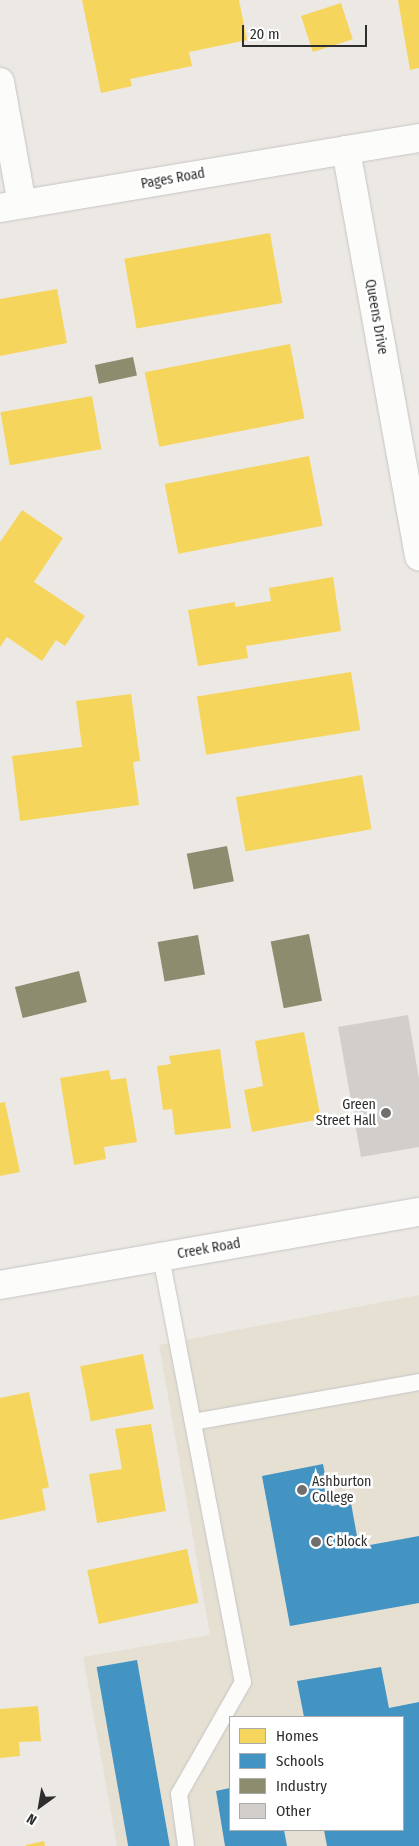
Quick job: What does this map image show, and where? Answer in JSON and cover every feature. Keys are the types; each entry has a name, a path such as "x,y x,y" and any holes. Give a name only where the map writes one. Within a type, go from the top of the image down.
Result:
{"street":[{"path":"0,82 11,206"},
{"path":"346,150 419,138"},
{"name":"Pages Road","path":"11,206 346,150"},
{"name":"Queens Drive","path":"346,150 419,557"},
{"name":"Creek Road","path":"0,1286 419,1212"}],"lane":[{"path":"161,1257 243,1682 179,1794 186,1846"},
{"path":"193,1422 419,1382"}],"shaded area":[{"name":"Ashburton College","path":"419,1295 419,1846 117,1846 83,1657 210,1635 159,1345"}],"building: Homes":[{"path":"82,0 239,0 247,40 189,52 192,66 130,79 132,86 101,93"},
{"path":"398,0 419,0 419,68 410,70"},
{"path":"341,3 353,39 313,52 301,16"},
{"path":"270,233 282,303 137,329 124,259"},
{"path":"57,289 67,343 0,356 0,299"},
{"path":"290,344 305,419 159,447 145,372"},
{"path":"92,396 101,449 10,465 0,412"},
{"path":"309,456 323,526 178,554 165,484"},
{"path":"22,510 63,538 34,582 85,616 65,646 56,640 42,661 7,637 0,647 0,542"},
{"path":"333,577 341,631 246,646 248,658 198,666 188,610 235,602 235,607 271,601 269,588"},
{"path":"351,672 360,730 206,755 197,696"},
{"path":"131,694 140,761 133,762 139,805 20,821 12,756 82,747 76,701"},
{"path":"362,775 372,829 245,851 236,797"},
{"path":"304,1032 321,1119 252,1132 244,1090 263,1086 255,1041"},
{"path":"220,1049 231,1128 175,1135 172,1109 163,1110 157,1066 171,1064 169,1056"},
{"path":"109,1070 111,1080 126,1078 137,1142 104,1147 106,1159 74,1165 60,1078"},
{"path":"5,1102 20,1172 0,1176 0,1103"},
{"path":"143,1354 154,1409 91,1421 80,1366"},
{"path":"29,1392 49,1487 42,1489 46,1510 0,1520 0,1398"},
{"path":"151,1424 166,1511 97,1523 89,1474 122,1469 115,1429"},
{"path":"187,1549 198,1603 99,1624 87,1570"},
{"path":"38,1706 41,1741 19,1742 20,1756 0,1758 0,1709"},
{"path":"44,1841 45,1846 26,1846 26,1845"}],"building: Schools":[{"name":"C block","path":"323,1464 331,1506 351,1503 359,1547 419,1536 419,1603 290,1626 262,1476"},
{"path":"137,1660 170,1846 128,1846 97,1667"},
{"path":"381,1667 389,1708 419,1702 419,1846 327,1846 324,1831 404,1831 404,1716 304,1716 297,1681"},
{"path":"229,1788 229,1831 284,1831 287,1846 225,1846 216,1791"}],"building: Industry":[{"path":"133,357 137,376 99,384 95,365"},
{"path":"227,846 234,881 194,889 187,854"},
{"path":"309,934 322,1001 284,1008 271,941"},
{"path":"198,935 205,974 165,982 158,942"},
{"path":"79,971 87,1002 23,1018 15,987"}],"building: Other":[{"name":"Green Street Hall","path":"408,1015 419,1079 419,1147 361,1157 338,1027"}],"place":[{"name":"Green Street Hall","path":"386,1113"},
{"name":"Ashburton College","path":"302,1490"},
{"name":"C block","path":"316,1542"}]}
